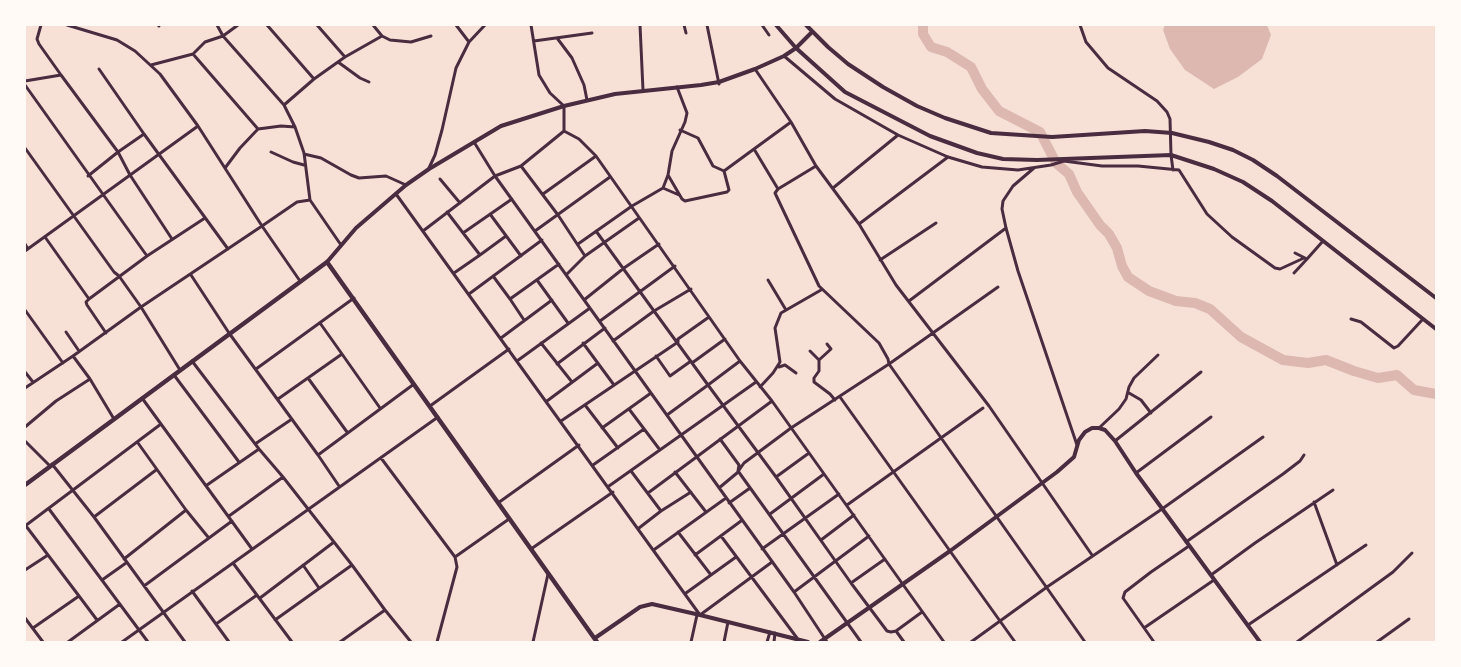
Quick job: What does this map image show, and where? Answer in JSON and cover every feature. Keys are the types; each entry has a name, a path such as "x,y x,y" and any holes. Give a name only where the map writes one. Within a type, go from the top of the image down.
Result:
{"main road":[{"path":"776,25 796,48 845,92 930,136 986,155 1003,159 1037,160 1171,155 1214,169 1242,182 1272,201 1436,329"},
{"path":"806,25 848,64 918,106 945,118 990,133 1052,138 1146,131 1172,133 1233,150 1253,160 1277,176 1436,298"},
{"path":"25,485 327,262 356,228 406,186 429,169 501,126 587,100 643,90 719,83 784,56 796,48 812,32"},
{"path":"327,262 596,640 626,616 645,605 662,605 808,642"},
{"path":"820,642 826,640 847,622 1042,483 1074,457 1077,445 1085,432 1092,428 1099,428 1105,430 1116,441 1136,474 1260,642"}],"street":[{"path":"41,25 37,39 39,44 118,152 130,175 172,239"},
{"path":"67,25 117,40 135,51 160,74 198,126 262,226 300,281"},
{"path":"217,25 223,36 284,105 304,154 310,200 341,245"},
{"path":"151,65 193,54 205,42 223,36 238,25"},
{"path":"267,25 314,79"},
{"path":"317,25 345,57"},
{"path":"374,25 382,36 390,40 411,42 431,36"},
{"path":"456,25 469,42"},
{"path":"429,169 435,155 456,68 461,55 469,42 485,25"},
{"path":"531,25 539,76 550,93 564,106 564,131"},
{"path":"640,25 643,90"},
{"path":"684,25 686,33"},
{"path":"707,25 719,83"},
{"path":"762,25 769,35"},
{"path":"1080,25 1086,42 1108,68 1164,107 1170,119 1173,170"},
{"path":"534,41 592,33"},
{"path":"284,105 314,79 345,57 382,36"},
{"path":"557,38 572,58 584,85 587,100"},
{"path":"193,54 258,130"},
{"path":"784,56 835,99 898,135 948,157 982,167 1018,170 1064,161 1102,166 1138,166 1179,170 1207,214 1222,229 1275,268 1284,267 1305,258"},
{"path":"338,62 360,78 369,82"},
{"path":"99,69 159,155 228,248"},
{"path":"755,69 791,122 816,166 859,224 896,285 989,406 1092,555"},
{"path":"60,75 25,83 88,176 147,256"},
{"path":"578,244 632,206 663,188 668,175 672,151 687,113 677,87"},
{"path":"724,171 791,122"},
{"path":"25,244 27,250 198,126"},
{"path":"225,168 240,148 258,130 281,126 294,127"},
{"path":"680,130 698,138 713,166 724,171"},
{"path":"564,131 579,139 596,156 740,361 772,401 944,642"},
{"path":"423,231 495,176 521,166 564,131"},
{"path":"88,176 144,134"},
{"path":"833,188 898,135"},
{"path":"474,142 495,176 741,521 794,592 826,640"},
{"path":"25,148 114,272 119,276 180,370"},
{"path":"754,149 778,189"},
{"path":"271,152 304,165"},
{"path":"304,154 321,158 359,178 386,176 406,186"},
{"path":"542,194 596,156"},
{"path":"859,224 948,157"},
{"path":"521,166 558,215 585,256"},
{"path":"816,166 778,189 775,193 822,290 879,343 889,364 1085,642"},
{"path":"1035,168 1013,186 1003,201 1002,209 1018,271 1077,445"},
{"path":"668,175 679,195 685,201 729,190 724,171"},
{"path":"536,231 610,177"},
{"path":"440,179 460,202"},
{"path":"663,188 679,195"},
{"path":"396,194 655,549 699,615"},
{"path":"463,233 512,198"},
{"path":"25,388 297,202 310,200"},
{"path":"447,212 480,255"},
{"path":"490,214 521,256"},
{"path":"106,333 87,305 86,302 89,298 147,256 205,218"},
{"path":"566,274 585,256 639,218"},
{"path":"880,260 936,223"},
{"path":"909,301 1006,228"},
{"path":"596,231 884,628 891,632 896,631 923,612"},
{"path":"454,273 506,236"},
{"path":"45,237 89,298"},
{"path":"469,294 542,240"},
{"path":"1294,273 1305,258 1323,241"},
{"path":"584,300 624,268 659,244"},
{"path":"1295,253 1305,258"},
{"path":"510,299 559,264"},
{"path":"600,321 675,266"},
{"path":"191,274 229,333 292,418 339,486"},
{"path":"493,276 524,320"},
{"path":"538,280 568,323"},
{"path":"768,280 786,310"},
{"path":"719,488 744,463 790,428 889,364 998,287"},
{"path":"613,342 654,311 691,290"},
{"path":"760,387 778,367 780,362 775,328 781,313 822,290"},
{"path":"256,369 354,298"},
{"path":"501,338 552,300"},
{"path":"518,361 590,308"},
{"path":"25,310 63,363"},
{"path":"561,421 678,342 678,339 709,317"},
{"path":"1351,319 1361,322 1394,348 1423,319"},
{"path":"320,323 380,408"},
{"path":"557,364 605,328"},
{"path":"66,332 79,351"},
{"path":"656,356 670,376 725,340"},
{"path":"541,343 572,382"},
{"path":"583,344 614,385"},
{"path":"819,360 831,349 827,344"},
{"path":"430,406 509,348"},
{"path":"810,351 819,360 819,371 814,378 814,382 830,394 834,400"},
{"path":"278,399 342,354"},
{"path":"1099,428 1119,408 1129,393 1129,387 1134,378 1158,355"},
{"path":"73,356 90,378 114,419"},
{"path":"192,361 259,449 352,564 410,642"},
{"path":"667,415 740,361"},
{"path":"546,401 598,363"},
{"path":"778,367 785,365 796,373"},
{"path":"25,372 33,382"},
{"path":"1116,441 1201,372"},
{"path":"174,375 239,462"},
{"path":"25,427 56,401 90,378"},
{"path":"308,378 348,432"},
{"path":"609,486 756,382"},
{"path":"318,455 415,384"},
{"path":"602,428 651,393"},
{"path":"1129,393 1141,400 1151,413"},
{"path":"840,397 1015,642"},
{"path":"142,398 252,549"},
{"path":"648,493 772,401"},
{"path":"585,405 618,448"},
{"path":"847,505 982,408"},
{"path":"629,409 660,450"},
{"path":"122,642 438,417"},
{"path":"1136,474 1211,417"},
{"path":"256,444 292,418"},
{"path":"97,620 25,526 162,424"},
{"path":"593,465 644,429"},
{"path":"971,642 1046,586 1162,509 1263,437"},
{"path":"720,439 739,464 738,471 861,642"},
{"path":"25,441 74,490 185,642"},
{"path":"138,443 156,470 208,537"},
{"path":"498,504 579,445"},
{"path":"207,485 259,449"},
{"path":"776,477 809,453"},
{"path":"1154,642 1123,598 1125,592 1300,461 1304,455"},
{"path":"381,458 455,557 457,567 437,642"},
{"path":"94,516 156,470"},
{"path":"631,471 661,511"},
{"path":"675,472 706,512"},
{"path":"770,514 824,474"},
{"path":"229,516 283,477"},
{"path":"729,503 750,488"},
{"path":"1211,575 1333,490"},
{"path":"530,549 613,492"},
{"path":"639,528 691,492"},
{"path":"762,549 804,517 839,494"},
{"path":"655,549 726,498"},
{"path":"1314,502 1337,565"},
{"path":"49,509 148,642"},
{"path":"102,580 186,510"},
{"path":"821,540 854,515"},
{"path":"455,557 509,519"},
{"path":"144,586 232,521"},
{"path":"695,555 741,521"},
{"path":"678,532 710,575"},
{"path":"721,536 796,638"},
{"path":"794,592 869,536"},
{"path":"216,624 258,597 334,542"},
{"path":"1248,625 1366,545"},
{"path":"1296,642 1393,572 1412,553"},
{"path":"25,570 48,554"},
{"path":"686,593 736,556"},
{"path":"851,583 885,559"},
{"path":"691,642 699,615 772,562"},
{"path":"233,563 292,642"},
{"path":"275,620 352,564"},
{"path":"303,565 319,588"},
{"path":"533,642 548,574"},
{"path":"1144,628 1214,580"},
{"path":"192,591 229,642"},
{"path":"33,628 79,596"},
{"path":"68,642 120,604"},
{"path":"340,642 385,610"},
{"path":"25,618 42,642"},
{"path":"1377,642 1409,619"},
{"path":"724,642 728,622"},
{"path":"896,631 904,642"},
{"path":"767,642 770,632"},
{"path":"774,642 776,633"}],"shaded area":[{"path":"1165,25 1267,25 1271,35 1262,59 1238,77 1214,89 1185,70 1170,49 1163,30"}],"waterway":[{"path":"923,25 923,34 931,47 947,52 971,67 982,89 999,111 1040,132 1056,163 1069,174 1077,192 1100,225 1109,234 1117,248 1122,266 1128,277 1149,291 1176,301 1195,303 1210,309 1241,337 1283,360 1308,363 1326,360 1378,378 1397,375 1414,390 1436,394"}]}
